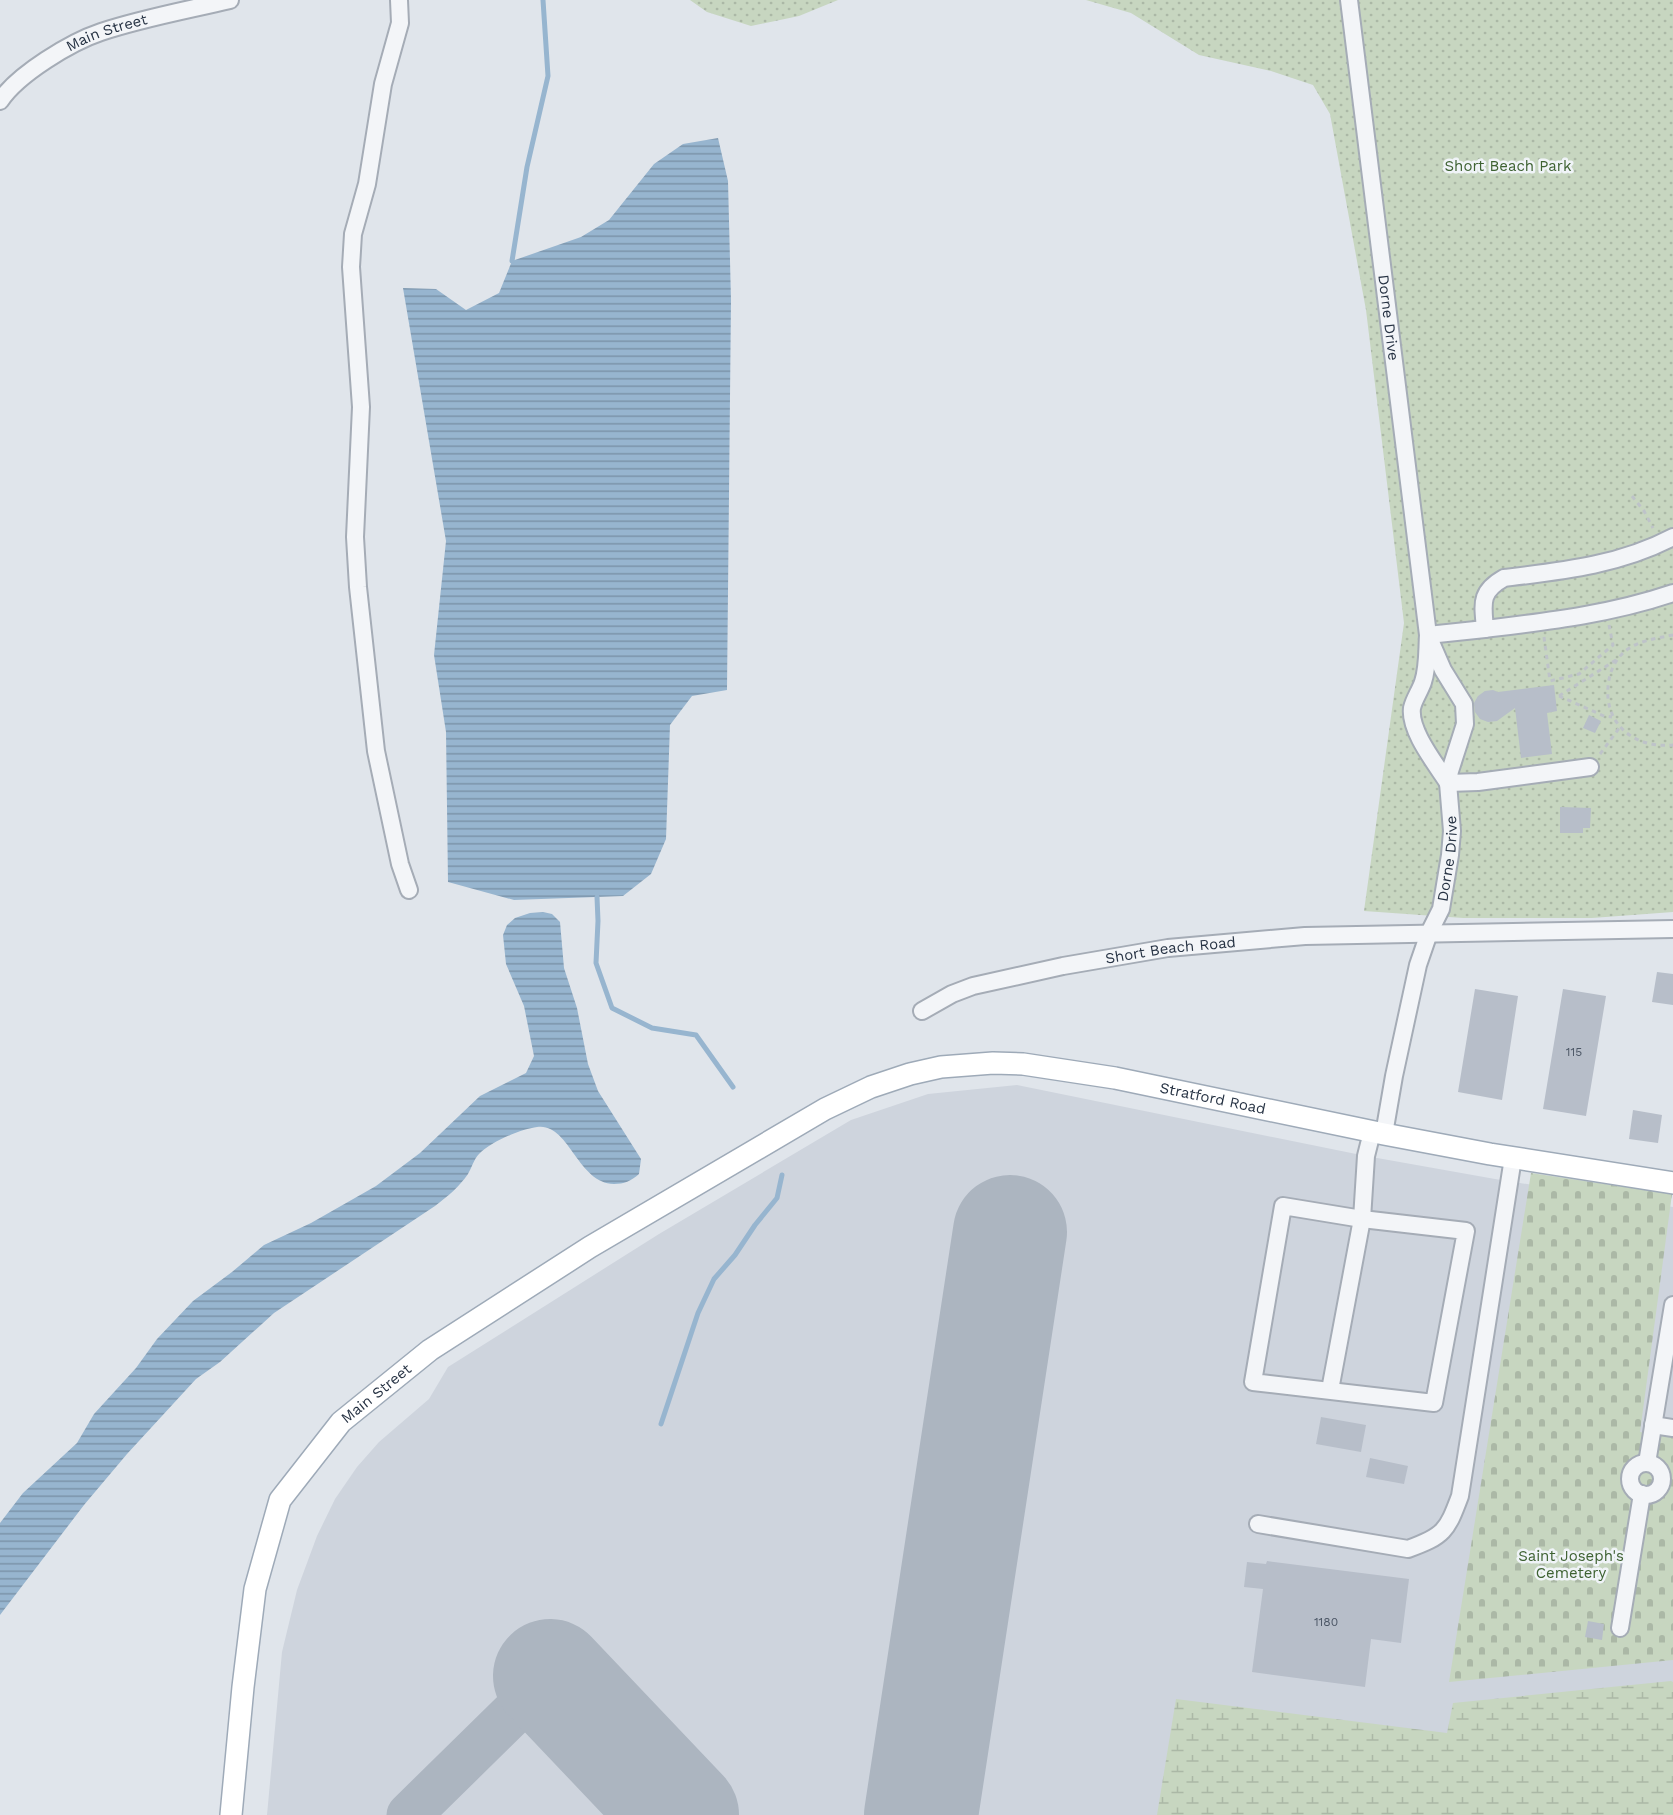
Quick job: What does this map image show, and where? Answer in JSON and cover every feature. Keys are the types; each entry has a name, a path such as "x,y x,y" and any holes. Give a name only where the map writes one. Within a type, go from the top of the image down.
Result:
{"main road":[{"name":"Stratford Road","path":"765,1143 825,1109 871,1087 910,1074 941,1067 993,1063 1023,1064 1104,1076 1378,1133 1513,1158 1673,1183"},
{"name":"Main Street","path":"231,1815 255,1589 280,1500 341,1422 430,1350 590,1247 688,1191 765,1143"}],"street":[{"name":"Main Street","path":"0,100 16,81 40,63 100,33 230,0"},
{"path":"399,0 400,22 383,84 367,184 353,234 351,267 361,408 356,537 359,599 376,751 393,832 410,890"},
{"name":"Dorne Drive","path":"1349,0 1428,635 1427,664 1423,682 1412,708 1413,722 1418,735 1448,783"},
{"path":"1485,629 1484,597 1493,584 1503,578 1594,566 1611,562 1667,540"},
{"path":"1428,635 1606,612 1635,606 1673,593"},
{"name":"Dorne Drive","path":"1428,635 1443,670 1462,698 1466,712 1464,732 1452,761 1448,783 1452,831 1441,909 1429,933"},
{"path":"1448,783 1478,782 1590,767"},
{"name":"Short Beach Road","path":"922,1011 952,994 973,986 1063,966 1168,948 1305,936 1673,929"},
{"path":"1330,1390 1362,1220 1366,1156 1378,1133 1418,965 1429,933"},
{"path":"1258,1524 1408,1549 1430,1541 1449,1526 1460,1496 1513,1158"},
{"path":"1283,1206 1362,1220 1466,1231 1434,1403 1253,1382 1283,1206"},
{"path":"1620,1628 1642,1494 1655,1492 1662,1478 1658,1468 1647,1463 1671,1334 1673,1305"},
{"path":"1653,1425 1673,1428"}],"path":[{"path":"1632,496 1667,540"},
{"path":"1542,622 1550,681 1579,674 1613,645 1606,612"},
{"path":"1612,717 1604,716 1559,696 1618,659 1629,648 1645,641 1673,635"},
{"path":"1618,659 1612,670 1608,691 1612,717 1625,732 1644,741 1652,744 1673,745"},
{"path":"1590,767 1620,727"}],"shaded area":[{"path":"1017,1085 1366,1156 1673,1207 1673,1815 267,1815 282,1652 297,1590 317,1536 335,1499 357,1467 379,1442 429,1399 448,1367 659,1234 851,1120 928,1094"}],"green space":[{"path":"690,0 838,0 799,16 751,26 707,12"},
{"name":"Short Beach Park","path":"1086,0 1673,0 1673,912 1592,918 1463,918 1364,911 1404,623 1366,310 1330,114 1313,85 1271,71 1199,55 1131,13"},
{"name":"Saint Joseph's Cemetery","path":"1531,1173 1672,1194 1640,1432 1673,1437 1673,1660 1449,1682"},
{"path":"1673,1682 1673,1815 1157,1815 1176,1699 1447,1733 1453,1703"}],"water":[{"path":"718,138 728,181 731,300 727,690 692,696 670,725 666,839 651,874 623,896 514,900 448,882 446,732 434,655 446,541 403,288 436,289 466,310 499,293 512,261 581,237 609,220 654,164 683,144"},
{"path":"543,912 552,914 560,922 564,968 577,1008 588,1064 598,1091 641,1159 639,1174 621,1183 601,1181 591,1174 557,1134 548,1128 537,1127 523,1130 484,1149 477,1156 461,1183 440,1202 274,1313 220,1362 196,1379 84,1505 0,1615 0,1523 23,1493 77,1443 94,1414 136,1368 157,1339 193,1301 264,1245 311,1223 376,1186 420,1153 480,1096 526,1073 534,1056 524,1006 506,964 503,935 507,925 515,918"}],"building":[{"path":"1554,685 1557,711 1547,713 1552,754 1521,758 1515,708 1497,721 1488,722 1480,719 1475,712 1474,703 1485,691 1498,692"},
{"path":"1589,715 1601,721 1595,733 1583,728"},
{"path":"1560,807 1591,808 1590,828 1583,828 1583,833 1560,833"},
{"path":"1657,972 1673,974 1673,1005 1652,1002"},
{"path":"1475,989 1518,996 1502,1100 1458,1092"},
{"path":"1563,989 1606,996 1586,1116 1543,1109"},
{"path":"1633,1110 1662,1115 1658,1143 1629,1139"},
{"path":"1321,1417 1366,1425 1361,1452 1316,1444"},
{"path":"1370,1458 1408,1466 1404,1484 1366,1477"},
{"path":"1267,1561 1409,1579 1401,1643 1371,1639 1365,1687 1252,1672 1263,1589 1244,1587 1247,1562 1266,1564"},
{"path":"1588,1621 1604,1624 1602,1640 1585,1637"}],"waterway":[{"path":"512,261 527,167 548,76 543,0"},
{"path":"597,897 596,963 612,1008 652,1028 696,1035 733,1087"},
{"path":"661,1424 698,1313 714,1279 735,1255 777,1198 782,1175"}],"taxiway":[{"path":"409,1815 519,1707 544,1701 583,1711"}],"runway":[{"path":"921,1815 1010,1232"},
{"path":"550,1676 682,1815"}]}
